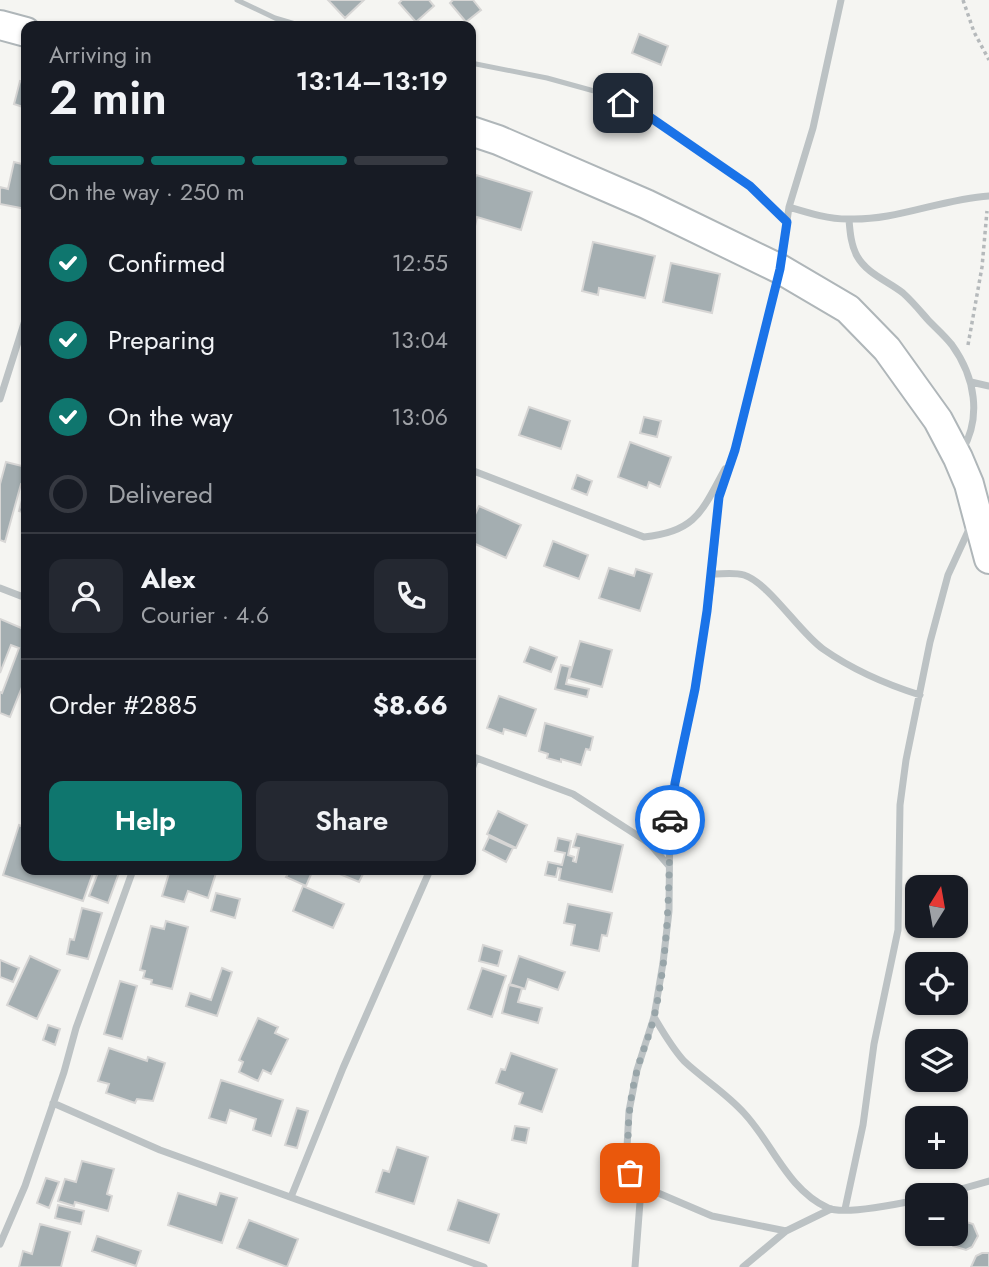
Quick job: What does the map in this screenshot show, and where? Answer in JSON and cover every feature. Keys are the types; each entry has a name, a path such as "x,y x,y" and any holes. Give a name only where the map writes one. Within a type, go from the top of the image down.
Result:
{"main road":[{"path":"0,24 21,30"},
{"path":"476,133 592,179 780,269 848,309 887,349 938,420 958,458 978,512 989,559"}],"street":[{"path":"635,1267 640,1219 637,1184 630,1173 627,1147 629,1111 637,1070 654,1017 669,911 670,809 695,689 712,574 719,497 735,450 780,269 789,207 813,128 841,0"},
{"path":"789,207 826,218 849,219 894,216 963,198 989,196"},
{"path":"849,219 851,243 866,269 903,293 950,342 965,368 971,382 975,417 973,429 958,458"},
{"path":"0,399 21,333"},
{"path":"971,382 989,386"},
{"path":"476,472 625,532 644,537 662,536 686,527 701,512 735,450"},
{"path":"845,1209 863,1125 874,1044 898,930 900,805 906,760 948,575 978,512"},
{"path":"712,574 747,575 820,647 864,674 887,685 920,695"},
{"path":"0,588 21,596"},
{"path":"476,758 573,794 649,843 669,867"},
{"path":"0,1244 25,1186 76,1028 131,875"},
{"path":"291,1197 343,1068 428,875"},
{"path":"654,1017 682,1058 744,1113 760,1131 782,1167 807,1196 831,1209"},
{"path":"53,1103 160,1150 484,1267"},
{"path":"968,1187 989,1181"},
{"path":"637,1184 712,1216 786,1231"},
{"path":"743,1267 786,1231 831,1209 874,1208 905,1202"}],"lane":[{"path":"237,0 285,21"},
{"path":"476,64 547,78 605,94 641,111 750,186 787,222"}],"path":[{"path":"963,0 974,32 989,60"},
{"path":"965,368 982,268 989,196"}],"building":[{"path":"328,0 364,0 345,18"},
{"path":"402,0 429,0 434,6 415,21 399,3"},
{"path":"453,0 473,0 481,10 465,21 450,3"},
{"path":"639,34 668,46 661,65 632,53"},
{"path":"20,81 21,106 14,104"},
{"path":"14,162 21,164 21,208 0,204 0,187 8,189"},
{"path":"476,175 532,192 521,230 477,217 476,222"},
{"path":"593,242 655,256 645,298 599,288 598,295 582,291"},
{"path":"671,263 720,274 712,313 663,302"},
{"path":"529,407 570,421 561,449 519,435"},
{"path":"644,417 661,421 657,437 640,433"},
{"path":"630,442 671,457 660,487 649,482 647,488 618,477"},
{"path":"6,462 21,466 21,484 5,542 0,540 0,484"},
{"path":"577,475 592,481 587,495 572,489"},
{"path":"479,506 521,525 506,558 476,544 476,512"},
{"path":"553,541 588,555 579,579 544,566"},
{"path":"609,568 634,576 636,569 652,574 640,611 599,598"},
{"path":"0,619 21,628 21,690 10,717 0,713 0,692 2,693 19,648 11,645 0,673"},
{"path":"580,641 612,650 602,687 569,678"},
{"path":"530,647 557,657 551,672 524,662"},
{"path":"561,665 570,667 566,684 589,689 587,697 555,689"},
{"path":"499,696 536,709 526,736 504,729 503,734 487,728"},
{"path":"545,723 593,737 590,750 586,749 581,765 547,758 548,754 539,751"},
{"path":"498,811 527,825 516,848 487,834"},
{"path":"19,825 21,875 92,875 83,901 3,875"},
{"path":"577,834 623,845 612,892 559,880 561,869 558,868 556,877 545,875 548,862 562,865 565,853 555,851 558,838 571,841 568,855 574,857 573,861 576,862 579,848 573,847"},
{"path":"489,837 513,848 506,862 483,850"},
{"path":"97,875 118,875 108,903 89,896"},
{"path":"168,875 215,875 208,898 188,891 184,902 162,896"},
{"path":"287,875 311,875 306,886 286,877"},
{"path":"342,875 362,875 359,882"},
{"path":"303,886 344,904 333,928 293,911"},
{"path":"216,893 240,899 235,918 211,911"},
{"path":"568,904 612,913 607,936 602,935 599,951 571,945 575,925 564,923"},
{"path":"82,908 102,913 88,959 67,954 70,939 74,940"},
{"path":"166,921 188,927 172,989 151,984 152,980 143,978 145,971 140,970 151,926 164,929"},
{"path":"483,945 502,951 498,966 479,961"},
{"path":"30,956 60,970 37,1019 7,1005"},
{"path":"519,956 565,972 558,990 528,979 525,989 510,984"},
{"path":"0,960 19,968 13,982 0,977"},
{"path":"222,968 232,972 217,1016 186,1006 190,993 211,1000"},
{"path":"482,968 506,976 492,1017 468,1009"},
{"path":"120,981 137,986 122,1039 104,1034"},
{"path":"509,985 522,988 518,1002 542,1008 538,1023 502,1013"},
{"path":"258,1018 278,1027 275,1033 288,1039 271,1074 263,1070 258,1081 239,1072 243,1062 239,1060"},
{"path":"48,1025 60,1029 55,1045 43,1040"},
{"path":"109,1048 147,1061 148,1057 165,1063 153,1101 137,1099 135,1103 106,1093 109,1084 98,1081"},
{"path":"511,1053 557,1069 542,1112 519,1104 523,1093 496,1083 501,1069 505,1070"},
{"path":"221,1080 283,1100 271,1136 253,1130 256,1119 230,1110 226,1123 209,1118"},
{"path":"297,1108 308,1111 297,1148 285,1145"},
{"path":"515,1126 529,1128 526,1143 512,1140"},
{"path":"397,1147 428,1157 414,1204 376,1192 383,1170 389,1172"},
{"path":"82,1161 114,1169 107,1194 112,1196 108,1211 75,1202 74,1206 58,1201 65,1179 76,1182"},
{"path":"46,1178 59,1182 49,1208 37,1203"},
{"path":"178,1193 216,1205 220,1193 237,1198 222,1243 168,1225"},
{"path":"458,1200 499,1214 489,1243 448,1230"},
{"path":"58,1205 84,1211 81,1224 55,1218"},
{"path":"249,1220 298,1239 287,1267 237,1248"},
{"path":"968,1222 973,1224 978,1236 972,1247 966,1250 953,1246 968,1246"},
{"path":"40,1224 70,1232 61,1267 19,1267 23,1251 32,1254"},
{"path":"97,1236 141,1251 136,1266 92,1251"},
{"path":"989,1253 989,1267 971,1267 976,1256"}],"way so far":[{"path":"630,1173 627,1147 629,1111 637,1070 654,1017 669,911 670,820"}],"route":[{"path":"623,103 641,111 750,186 787,222 780,269 735,450 719,497 711,585 695,689 670,820"}]}
